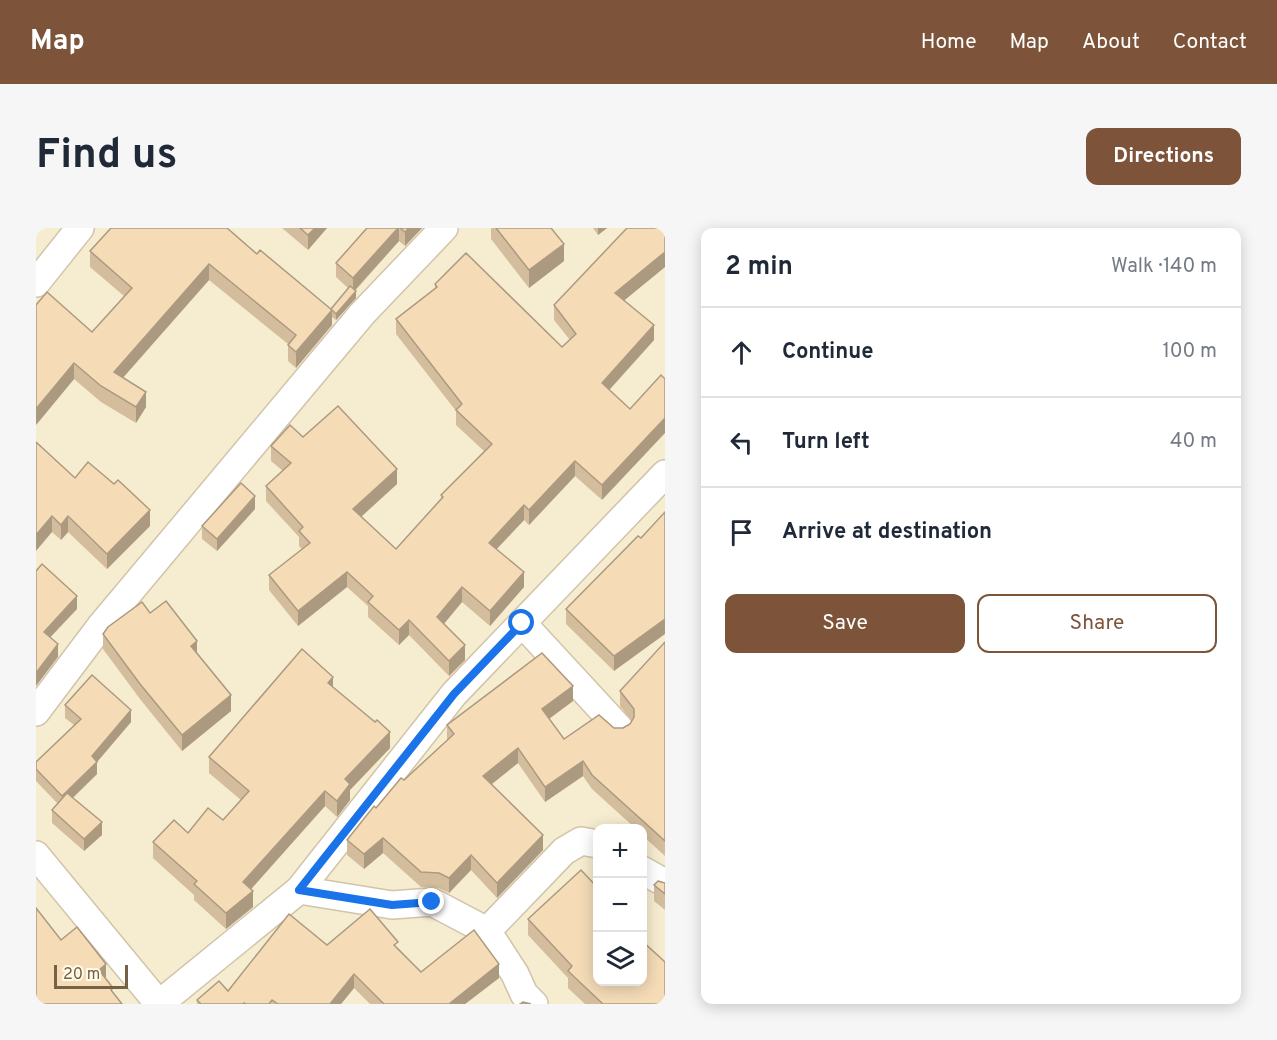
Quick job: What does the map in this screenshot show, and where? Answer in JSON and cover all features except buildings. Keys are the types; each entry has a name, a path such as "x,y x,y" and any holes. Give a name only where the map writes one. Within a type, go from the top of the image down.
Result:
{"street":[{"path":"36,284 80,228"},
{"path":"36,712 100,627 362,314 444,228"},
{"path":"36,855 159,1004 299,890 454,694 665,474"},
{"path":"522,623 619,728"},
{"path":"487,931 564,851 581,841 593,843"},
{"path":"647,873 665,883"},
{"path":"299,890 392,905 432,902 487,931 515,974 524,994 534,1004"}],"shaded area":[{"path":"36,228 665,228 665,1004 36,1004"}],"route":[{"path":"432,902 392,905 299,890 454,694 522,623"}]}
